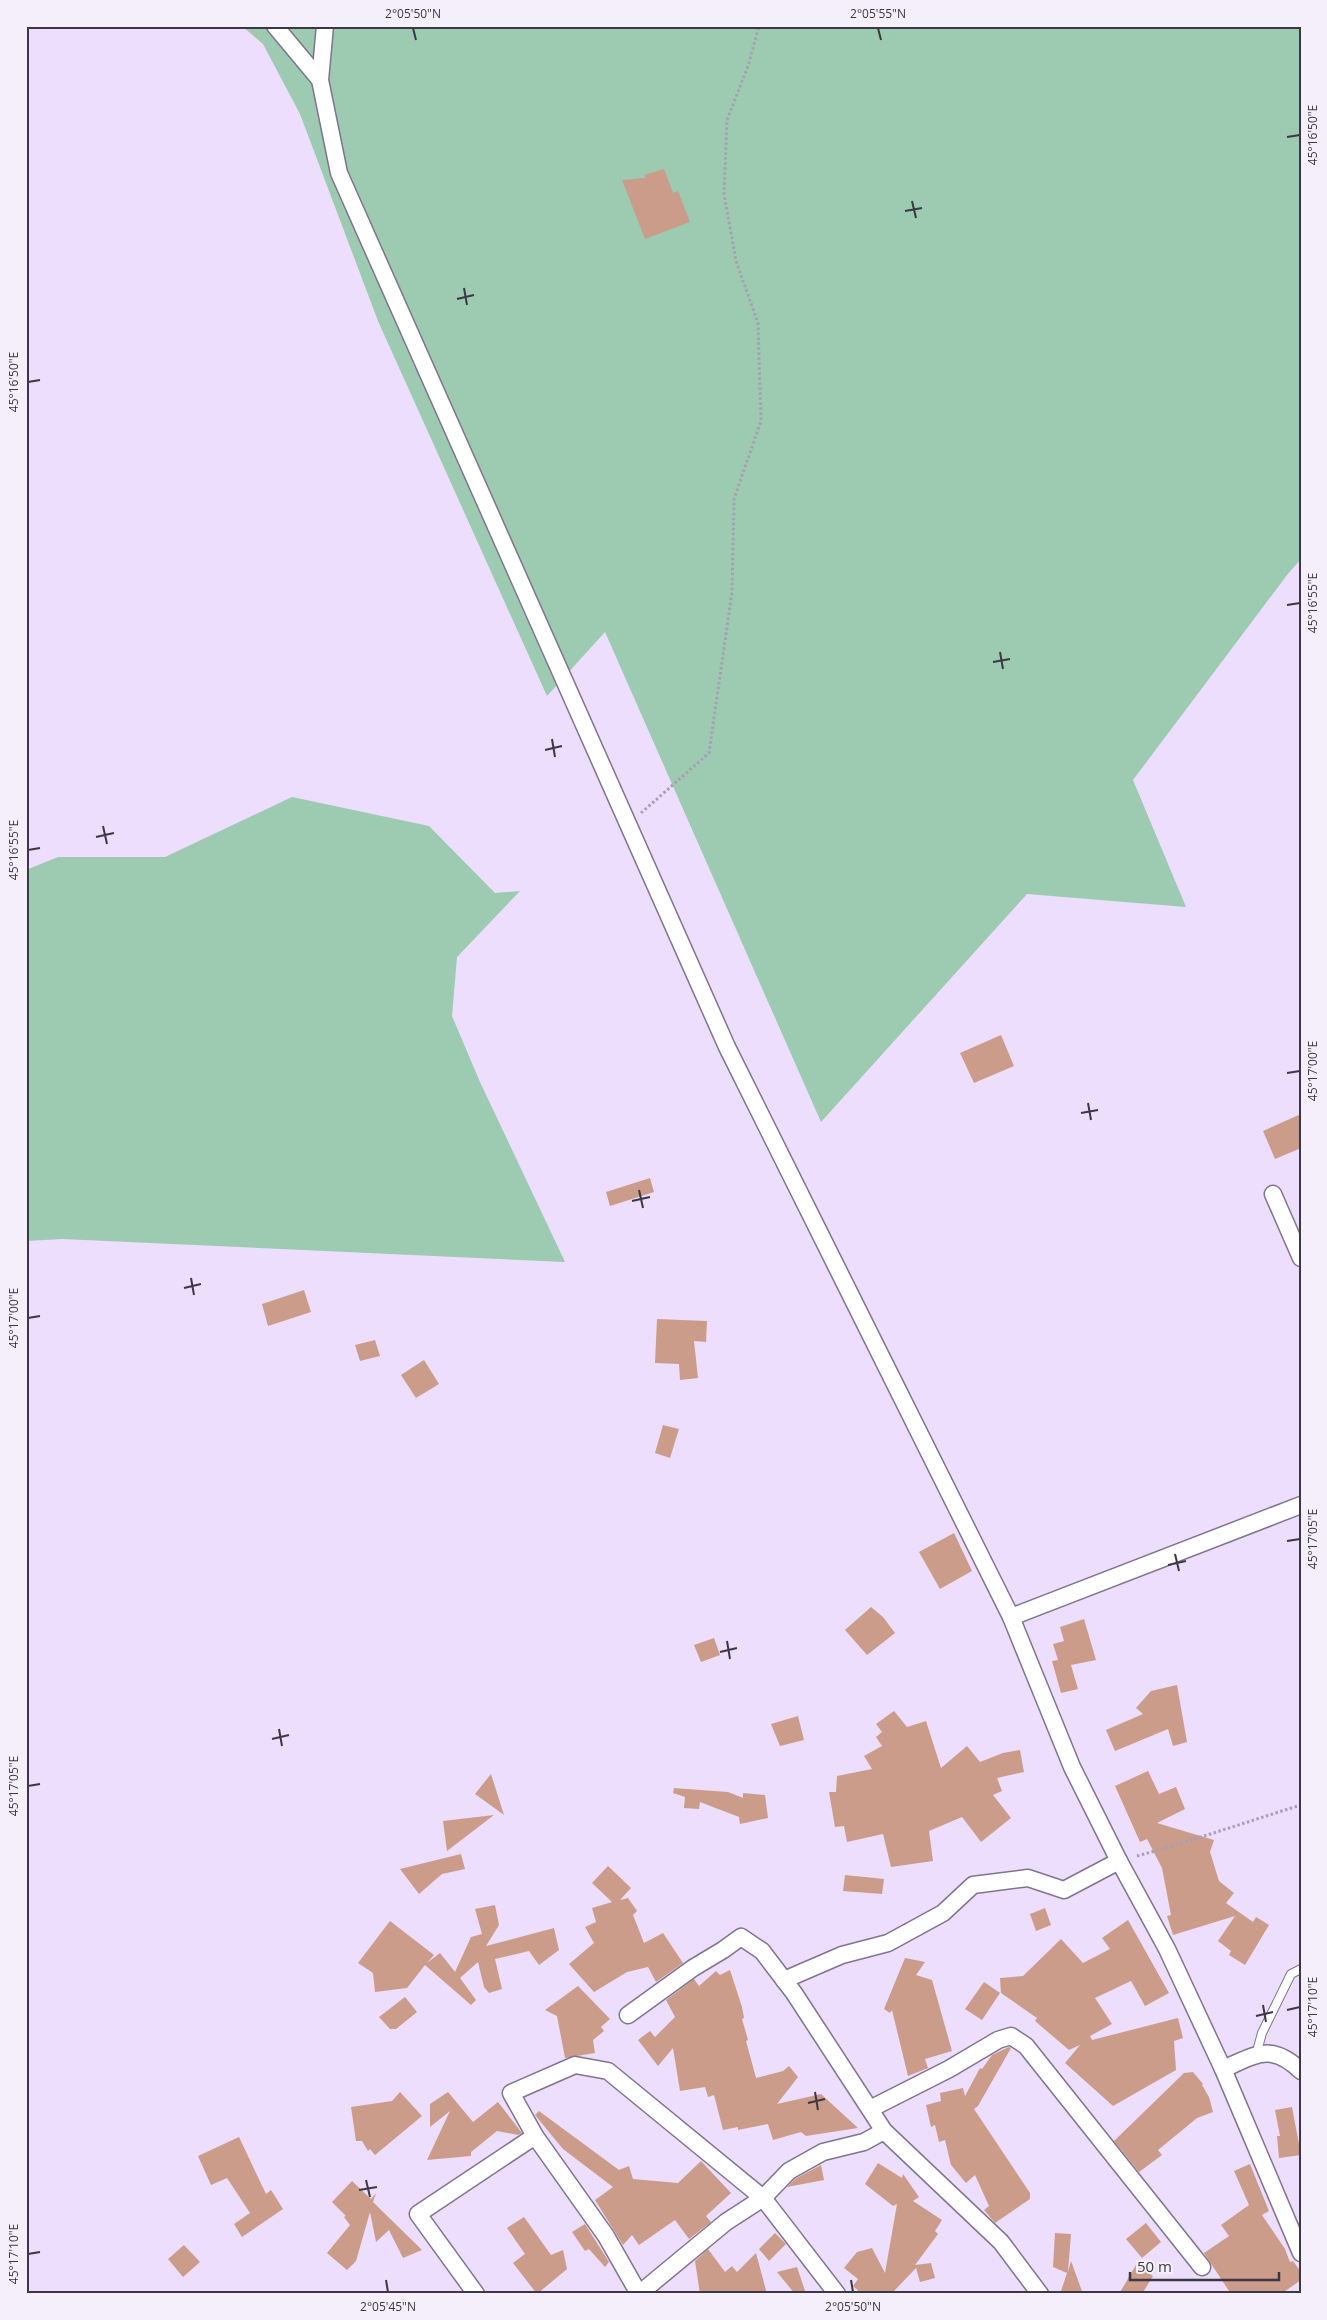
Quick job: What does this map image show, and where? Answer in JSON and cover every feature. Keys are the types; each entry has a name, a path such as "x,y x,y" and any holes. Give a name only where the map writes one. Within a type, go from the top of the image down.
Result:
{"street":[{"path":"275,26 320,80"},
{"path":"325,26 320,80 339,173 726,1047 1011,1617 1072,1767 1119,1861 1167,1949 1223,2069 1301,2253"},
{"path":"1273,1194 1301,1258"},
{"path":"1011,1617 1301,1505"},
{"path":"784,1980 842,1955 888,1942 943,1913 973,1884 1028,1878 1064,1890 1119,1861"},
{"path":"628,2014 741,1937 762,1951 784,1980 884,2131 1001,2242 1040,2294"},
{"path":"870,2109 949,2069 998,2040 1011,2036 1026,2046 1202,2267"},
{"path":"1223,2069 1256,2055 1274,2053 1289,2060 1301,2071"},
{"path":"837,2294 763,2198 608,2071 575,2065 511,2093 535,2136 606,2236 639,2294 726,2222 763,2198 789,2171 823,2152 864,2142 884,2131"},
{"path":"476,2294 418,2214 535,2136"}],"lane":[{"path":"1256,2055 1262,2033 1291,1974 1301,1969"}],"path":[{"path":"628,824 709,754 732,592 734,499 761,421 758,322 736,261 724,194 727,120 748,66 759,26"},
{"path":"1119,1861 1183,1844 1217,1831 1301,1805"}],"green space":[{"path":"242,26 1301,26 1301,559 1133,780 1186,907 1027,894 821,1122 605,632 547,696 378,321 300,114 263,44"},
{"path":"292,797 429,826 495,893 520,891 457,957 452,1016 480,1082 565,1262 62,1239 26,1241 26,870 58,857 165,857"}],"building":[{"path":"664,169 673,193 678,191 690,222 645,239 622,180 645,178 644,175"},
{"path":"1001,1035 1014,1066 974,1083 960,1053"},
{"path":"1301,1114 1301,1148 1275,1159 1263,1131"},
{"path":"650,1178 654,1192 610,1206 606,1192"},
{"path":"304,1290 311,1312 268,1326 262,1304"},
{"path":"657,1319 707,1321 706,1342 694,1341 698,1378 680,1380 679,1364 655,1363"},
{"path":"375,1340 380,1356 360,1361 355,1345"},
{"path":"424,1360 439,1384 416,1398 401,1375"},
{"path":"663,1425 679,1429 670,1458 655,1453"},
{"path":"954,1533 972,1571 940,1589 919,1552"},
{"path":"871,1607 883,1617 895,1633 867,1655 845,1630"},
{"path":"1084,1619 1096,1660 1071,1665 1078,1689 1061,1693 1052,1661 1058,1660 1053,1644 1064,1641 1060,1627"},
{"path":"714,1638 720,1655 701,1662 694,1645"},
{"path":"1177,1685 1187,1742 1173,1746 1168,1729 1115,1751 1106,1730 1143,1714 1136,1708 1151,1691"},
{"path":"894,1711 907,1727 926,1721 941,1768 967,1746 980,1762 1003,1753 1020,1750 1024,1772 997,1778 1002,1791 993,1795 1011,1818 981,1842 962,1817 929,1831 933,1861 891,1867 883,1834 847,1842 844,1826 835,1827 829,1792 836,1792 837,1776 872,1769 864,1756 882,1746 876,1737 882,1732 876,1724"},
{"path":"798,1716 804,1740 780,1746 771,1724"},
{"path":"1148,1771 1159,1794 1176,1787 1185,1809 1157,1823 1214,1840 1210,1852 1219,1881 1234,1893 1226,1903 1253,1922 1256,1917 1269,1925 1245,1965 1229,1955 1231,1951 1218,1941 1235,1916 1173,1935 1167,1916 1171,1915 1162,1868 1147,1839 1140,1842 1115,1786"},
{"path":"491,1774 504,1815 475,1794"},
{"path":"674,1788 728,1792 743,1798 743,1793 765,1795 768,1818 740,1824 739,1817 700,1802 699,1809 684,1808 685,1797 673,1793"},
{"path":"494,1815 447,1851 443,1821"},
{"path":"461,1854 465,1869 442,1874 419,1894 400,1869"},
{"path":"608,1866 631,1888 620,1900 628,1898 637,1911 633,1915 644,1943 663,1933 683,1963 656,1982 648,1967 627,1972 594,1992 569,1964 594,1943 585,1927 596,1922 592,1908 612,1902 592,1883"},
{"path":"845,1875 884,1879 882,1894 843,1891"},
{"path":"495,1905 499,1925 486,1946 554,1928 559,1950 539,1965 529,1951 495,1959 502,1989 489,1993 484,1987 478,1962 460,1978 476,2000 471,2005 425,1965 407,1988 375,1992 373,1973 358,1963 390,1921 434,1955 427,1963 440,1953 455,1972 471,1937 482,1934 475,1909"},
{"path":"1045,1908 1051,1925 1036,1931 1030,1914"},
{"path":"1128,1920 1169,1993 1145,2006 1131,1981 1095,1998 1112,2024 1090,2036 1092,2040 1178,2018 1183,2038 1174,2041 1176,2070 1113,2106 1065,2063 1080,2045 1069,2050 1035,2021 1037,2018 1001,1993 1000,1978 1023,1976 1061,1939 1083,1963 1110,1949 1102,1938"},
{"path":"905,1958 925,1962 916,1975 932,1980 952,2051 925,2059 928,2068 908,2076 892,2010 890,2013 884,2009"},
{"path":"730,1970 742,2007 744,2018 742,2019 748,2040 746,2041 756,2078 783,2071 789,2066 798,2077 777,2104 821,2094 858,2128 806,2136 801,2132 773,2140 768,2124 738,2130 738,2127 723,2130 714,2095 708,2097 705,2087 680,2091 673,2048 658,2066 638,2040 650,2031 655,2037 675,2017 666,2000 694,1979 699,1986 716,1971 720,1975"},
{"path":"984,1982 1000,1993 982,2020 965,2009"},
{"path":"578,1986 610,2019 601,2027 604,2031 593,2040 595,2053 565,2058 557,2016 545,2010"},
{"path":"405,1997 417,2012 396,2029 390,2029 379,2017"},
{"path":"1009,2047 1011,2048 978,2106 974,2109 1030,2193 1030,2199 995,2223 984,2210 989,2206 975,2175 966,2183 951,2165 945,2140 939,2142 935,2125 931,2127 926,2105 941,2101 940,2093 963,2088 965,2096 980,2068 982,2069 992,2055"},
{"path":"1193,2072 1203,2084 1213,2112 1197,2118 1158,2150 1162,2155 1139,2172 1114,2141 1184,2073"},
{"path":"400,2092 422,2116 375,2155 370,2149 368,2151 362,2141 356,2141 351,2107 392,2101"},
{"path":"448,2092 473,2122 498,2102 522,2133 518,2135 497,2131 471,2152 471,2156 427,2160 450,2111 430,2127 430,2104"},
{"path":"1292,2107 1301,2155 1279,2158 1277,2136 1280,2136 1275,2110"},
{"path":"539,2111 619,2170 629,2166 633,2179 678,2183 701,2161 731,2193 706,2216 711,2222 689,2239 675,2220 639,2245 632,2235 623,2245 595,2200 613,2187 563,2149 535,2115"},
{"path":"239,2137 266,2194 271,2190 283,2209 242,2237 234,2224 250,2213 227,2178 211,2185 198,2156"},
{"path":"878,2163 902,2178 903,2174 919,2197 913,2201 942,2220 935,2231 938,2234 915,2265 931,2263 935,2278 920,2282 916,2268 894,2291 896,2294 862,2294 853,2286 858,2279 844,2268 857,2252 872,2248 885,2273 897,2204 893,2206 865,2184"},
{"path":"1250,2164 1269,2211 1262,2215 1285,2249 1290,2262 1293,2261 1301,2272 1301,2280 1281,2294 1231,2294 1204,2253 1229,2236 1221,2225 1249,2205 1234,2171"},
{"path":"821,2165 824,2180 787,2187 795,2179"},
{"path":"352,2181 371,2199 376,2193 373,2202 422,2250 403,2258 389,2230 376,2242 370,2212 356,2261 347,2270 327,2253 350,2225 344,2217 346,2216 332,2202"},
{"path":"524,2217 551,2255 563,2250 567,2269 537,2294 513,2263 525,2254 507,2228"},
{"path":"1146,2223 1161,2242 1142,2258 1126,2239"},
{"path":"585,2224 609,2262 605,2267 589,2249 585,2251 572,2232"},
{"path":"775,2233 786,2244 769,2261 759,2249"},
{"path":"1055,2233 1071,2234 1068,2272 1071,2261 1083,2294 1060,2294 1067,2273 1053,2267"},
{"path":"184,2245 200,2262 183,2277 168,2259"},
{"path":"708,2249 725,2272 732,2266 737,2272 756,2253 767,2294 700,2294 695,2261"},
{"path":"1136,2265 1153,2276 1142,2294 1119,2294"},
{"path":"797,2267 806,2294 795,2294 777,2272"}]}
